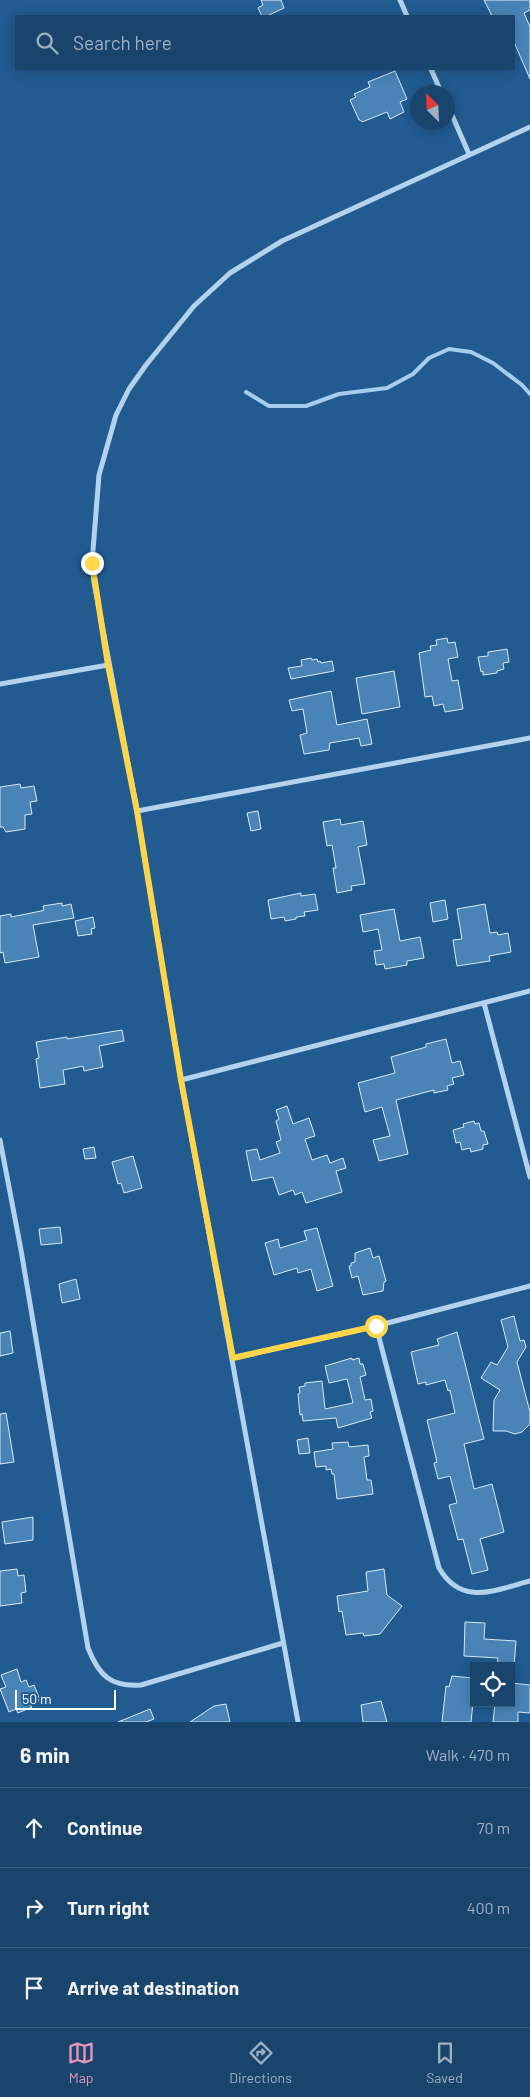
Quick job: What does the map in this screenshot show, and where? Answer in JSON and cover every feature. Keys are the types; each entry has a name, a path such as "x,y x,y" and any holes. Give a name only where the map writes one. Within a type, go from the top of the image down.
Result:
{"street":[{"path":"400,0 407,15"},
{"path":"431,70 439,85"},
{"path":"455,122 469,154"},
{"path":"298,1722 181,1080 137,811 108,665 92,563 100,475 116,415 129,389 194,306 230,272 282,240 530,127"},
{"path":"0,684 108,665"},
{"path":"137,811 530,738"},
{"path":"181,1080 530,991"},
{"path":"484,1003 530,1177"},
{"path":"0,1140 21,1250 88,1648 94,1664 113,1682 127,1686 141,1685 283,1643"},
{"path":"233,1358 376,1326 530,1286"},
{"path":"376,1326 439,1568 446,1580 457,1589 470,1593 484,1593 530,1581"}],"building":[{"path":"261,0 281,0 284,8 269,15 262,15 258,8 263,5"},
{"path":"484,0 530,0 530,10 524,13 530,27 530,79 515,44 515,15 492,15"},
{"path":"395,71 407,99 400,102 404,112 390,119 387,112 362,122 359,120 350,100 356,97 354,94 370,87 368,82"},
{"path":"447,638 448,643 455,642 458,657 448,659 452,681 458,680 463,709 445,712 443,704 434,706 432,696 425,697 419,653 431,650 430,646 437,645 436,640"},
{"path":"507,649 509,662 503,663 504,669 497,671 497,673 483,675 478,657 488,656 488,652"},
{"path":"311,658 312,660 317,659 321,663 332,661 334,671 291,679 288,668 302,666 301,660"},
{"path":"394,671 400,707 362,714 356,678"},
{"path":"331,691 337,725 367,719 372,744 361,746 359,738 330,743 329,750 304,754 300,735 307,733 303,709 292,711 289,700"},
{"path":"20,784 21,788 34,786 37,801 30,802 32,814 25,815 25,829 6,832 3,827 0,827 0,787"},
{"path":"258,811 261,829 251,831 247,813"},
{"path":"340,819 341,825 363,821 367,845 358,847 365,884 351,886 352,890 337,893 333,868 336,868 332,845 327,846 323,822"},
{"path":"301,893 301,896 315,894 318,910 304,912 305,916 296,917 296,919 285,921 284,917 271,919 268,900"},
{"path":"445,900 448,919 433,922 430,903"},
{"path":"62,903 62,906 71,904 74,918 33,925 39,957 5,963 3,952 0,953 0,916 11,914 11,917 41,911 44,910 43,906"},
{"path":"485,904 490,933 497,932 498,935 508,933 511,952 489,956 490,961 457,966 453,940 462,939 457,909"},
{"path":"394,909 400,941 420,937 424,958 407,961 407,965 385,969 384,964 376,965 374,951 382,950 378,929 363,932 360,915"},
{"path":"93,917 95,928 91,929 92,934 78,936 75,921"},
{"path":"122,1030 124,1041 99,1046 103,1067 84,1071 83,1066 63,1070 65,1084 40,1088 36,1059 39,1058 36,1042"},
{"path":"446,1039 452,1063 460,1061 464,1075 452,1078 454,1084 447,1086 448,1090 434,1093 434,1090 396,1100 408,1154 379,1161 373,1140 390,1136 382,1107 365,1112 358,1083 395,1073 391,1057"},
{"path":"287,1106 293,1124 309,1118 315,1136 305,1139 312,1160 327,1155 330,1163 343,1158 346,1168 336,1171 342,1192 306,1203 302,1192 295,1195 293,1190 279,1195 273,1177 252,1181 246,1151 257,1149 260,1160 280,1153 276,1142 281,1140 276,1121 279,1119 276,1110"},
{"path":"474,1121 475,1124 479,1123 481,1131 484,1131 488,1144 483,1145 483,1149 471,1152 470,1148 462,1150 460,1142 456,1143 453,1130 464,1127 463,1124"},
{"path":"94,1147 96,1158 85,1159 83,1149"},
{"path":"133,1156 142,1188 124,1193 121,1183 118,1184 112,1162"},
{"path":"60,1227 62,1243 41,1245 39,1229"},
{"path":"317,1228 333,1286 317,1291 311,1269 298,1273 297,1268 274,1275 265,1243 278,1239 280,1248 307,1240 304,1231"},
{"path":"370,1248 373,1258 379,1256 386,1281 384,1282 383,1291 363,1295 358,1276 352,1278 349,1266 355,1262 355,1253"},
{"path":"76,1279 80,1299 62,1303 59,1284"},
{"path":"514,1316 520,1341 524,1340 526,1347 517,1362 530,1412 530,1424 522,1432 515,1434 506,1431 493,1431 494,1400 500,1390 481,1378 491,1362 497,1365 508,1347 501,1320"},
{"path":"10,1331 13,1353 0,1356 0,1333"},
{"path":"457,1332 484,1439 464,1444 474,1489 492,1484 504,1532 480,1539 488,1570 472,1574 463,1539 458,1540 449,1505 457,1503 450,1476 438,1479 434,1463 437,1462 427,1420 455,1413 450,1390 448,1391 445,1380 426,1385 426,1382 418,1384 411,1352 439,1345 437,1339"},
{"path":"352,1358 352,1360 359,1358 360,1364 363,1364 366,1375 360,1377 365,1400 371,1399 373,1411 370,1412 372,1418 338,1428 336,1418 303,1421 302,1414 300,1415 298,1394 300,1393 299,1387 305,1386 305,1383 322,1381 325,1409 353,1403 347,1379 329,1383 325,1366"},
{"path":"6,1413 14,1462 0,1464 0,1414"},
{"path":"308,1438 310,1453 299,1454 297,1440"},
{"path":"348,1442 349,1447 368,1445 369,1456 364,1457 367,1480 371,1480 373,1494 337,1499 334,1474 332,1474 331,1469 326,1470 326,1466 316,1467 314,1452 333,1449 332,1443"},
{"path":"33,1517 33,1540 5,1544 2,1522"},
{"path":"17,1569 18,1576 24,1575 26,1592 21,1593 22,1603 0,1606 0,1571"},
{"path":"384,1569 387,1595 402,1606 380,1634 364,1636 363,1633 346,1635 342,1611 339,1612 337,1596 368,1591 366,1572"},
{"path":"465,1622 485,1623 484,1639 516,1641 514,1662 498,1662 498,1658 464,1656"},
{"path":"17,1669 21,1682 26,1680 29,1687 34,1685 40,1700 30,1704 32,1707 18,1713 16,1709 9,1712 0,1689 6,1687 1,1675"},
{"path":"452,1676 470,1678 470,1707 473,1707 471,1722 442,1722 446,1686 449,1687"},
{"path":"515,1683 530,1685 530,1713 518,1712 518,1722 493,1722 495,1707 515,1707"},
{"path":"381,1701 387,1722 363,1722 361,1705"},
{"path":"226,1704 230,1722 190,1722 214,1706"},
{"path":"150,1709 154,1719 146,1722 118,1722"}],"waterway":[{"path":"246,392 269,406 306,406 339,394 387,388 413,374 429,358 449,349 471,352 493,363 522,385 530,394"}],"route":[{"path":"92,563 108,665 137,811 181,1080 233,1358 376,1326"}]}
